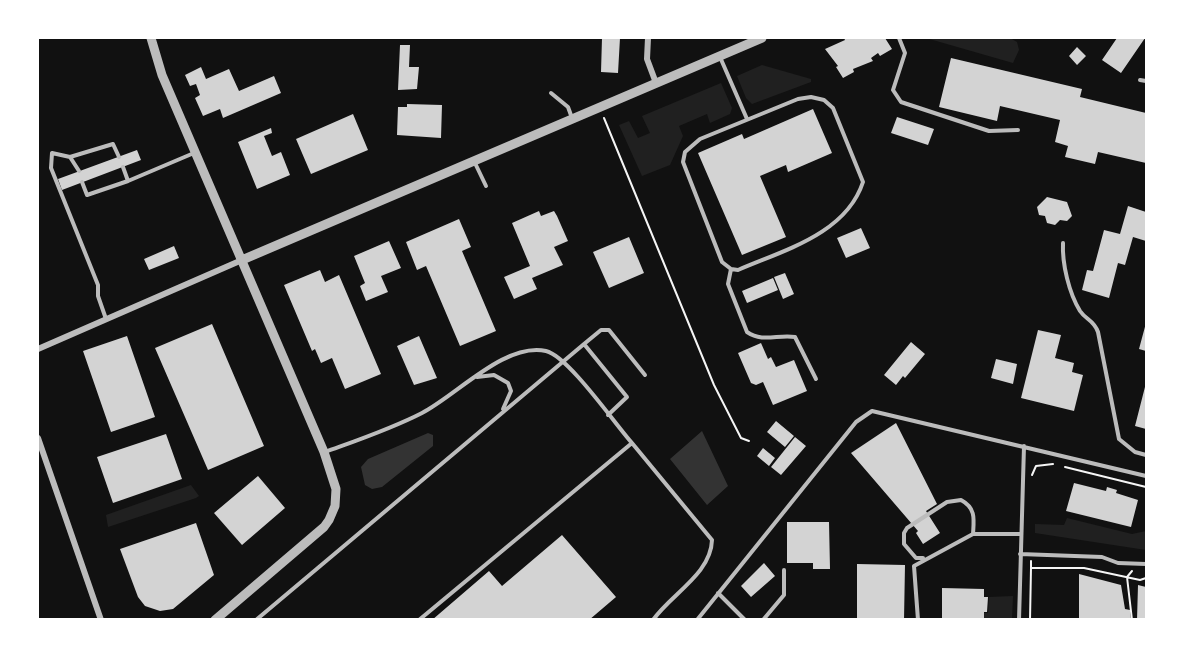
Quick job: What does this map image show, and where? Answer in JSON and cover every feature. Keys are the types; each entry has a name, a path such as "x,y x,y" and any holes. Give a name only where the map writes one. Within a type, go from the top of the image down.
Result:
{"street":[{"path":"151,38 156,59 324,453 336,489 335,506 324,527 215,620"},
{"path":"648,38 647,59 656,83"},
{"path":"38,349 762,38"},
{"path":"38,438 101,620"}],"lane":[{"path":"900,38 905,53 894,90 901,102 988,131 1018,130"},
{"path":"720,56 747,119"},
{"path":"1140,80 1146,81"},
{"path":"551,93 568,107 572,119"},
{"path":"811,97 824,100 833,108 863,182 859,196 844,215 817,236 738,270 731,269 722,262 683,162 685,152 692,144 747,119 798,99 811,97"},
{"path":"106,319 98,296 98,285 51,168 52,153 70,157 113,144 119,156"},
{"path":"82,182 87,195 128,181 195,152"},
{"path":"70,157 79,171"},
{"path":"474,161 486,186"},
{"path":"123,167 128,181"},
{"path":"1063,243 1062,259 1078,307 1084,316 1094,322 1098,332 1119,439 1126,447 1146,454"},
{"path":"731,269 728,284 747,332 754,337 766,339 795,338 816,379"},
{"path":"256,620 601,330 609,330 645,375"},
{"path":"584,344 627,397 608,415"},
{"path":"324,453 424,412 509,355 527,350 547,351 564,361 712,540 712,552 704,566 662,606 653,620"},
{"path":"476,377 494,375 508,383 511,391 501,412"},
{"path":"697,620 856,422 872,411 1146,476"},
{"path":"419,620 632,443"},
{"path":"1020,620 1020,534 1024,446"},
{"path":"932,555 921,559 910,555 904,544 904,533 947,502 961,500 971,508 974,514 972,534"},
{"path":"918,620 914,566 972,534 1020,534"},
{"path":"1020,554 1102,557 1118,563 1146,564"},
{"path":"763,620 784,595 784,570"},
{"path":"718,593 745,620"}],"path":[{"path":"599,107 714,385 741,438 749,441"},
{"path":"1032,477 1036,466 1053,464 1146,487"},
{"path":"1030,555 1030,620"},
{"path":"1031,568 1084,568 1140,580 1146,578"},
{"path":"1127,577 1132,620"}],"shaded area":[{"path":"926,38 1010,38 1017,42 1019,50 1013,63"},
{"path":"762,65 811,79 811,82 752,104 746,98 737,76"},
{"path":"721,83 732,108 730,114 710,123 707,114 679,126 683,136 670,165 642,176 619,125 629,121 638,138 650,133 642,116"},
{"path":"702,431 728,486 707,505 670,459"},
{"path":"428,433 433,435 433,446 382,487 372,489 365,485 361,467 368,459"},
{"path":"191,485 199,496 196,498 108,527 106,515"},
{"path":"1067,518 1132,534 1146,531 1146,550 1035,533 1035,524 1064,525"},
{"path":"1013,596 1012,619 984,619 984,613 988,613 989,597"}],"building":[{"path":"602,38 620,38 618,73 601,72"},
{"path":"844,38 885,38 892,49 880,56 878,53 871,58 873,61 853,69 854,72 843,78 836,67 838,66 825,49 845,40"},
{"path":"1117,38 1145,38 1121,73 1102,60"},
{"path":"400,45 410,45 409,67 419,67 417,89 398,90"},
{"path":"1077,47 1086,56 1077,65 1069,56"},
{"path":"951,58 1082,89 1080,97 1146,113 1146,163 1098,152 1095,164 1065,157 1068,146 1055,142 1060,120 1000,106 997,121 939,107"},
{"path":"201,67 206,79 229,69 239,91 274,76 281,93 223,118 220,109 203,116 195,98 200,95 196,84 190,86 185,75"},
{"path":"407,104 442,105 441,138 397,135 398,107 407,107"},
{"path":"813,109 832,153 788,172 786,165 760,176 786,237 742,255 698,153 742,134 744,139"},
{"path":"353,114 368,150 311,174 296,139"},
{"path":"897,117 934,129 928,145 891,133"},
{"path":"271,128 272,133 264,136 272,156 281,152 290,175 257,189 238,142"},
{"path":"137,150 141,160 62,190 58,179"},
{"path":"1047,197 1067,202 1072,216 1067,221 1060,220 1055,225 1047,223 1045,216 1039,215 1037,207"},
{"path":"1128,206 1146,212 1146,241 1133,237 1125,265 1118,263 1109,298 1082,290 1087,270 1093,271 1104,230 1120,234"},
{"path":"539,211 541,216 554,211 557,216 568,241 554,247 563,265 532,278 537,289 514,299 504,277 530,266 512,223"},
{"path":"459,219 471,247 462,251 496,331 460,346 426,266 417,270 406,242"},
{"path":"861,228 870,248 846,258 837,238"},
{"path":"629,237 644,273 609,288 593,252"},
{"path":"389,241 401,268 381,276 388,292 366,301 360,286 365,283 354,256"},
{"path":"174,246 179,258 149,270 144,259"},
{"path":"320,270 325,282 339,275 381,374 345,389 332,358 321,363 315,349 312,351 284,285"},
{"path":"785,273 794,294 783,299 774,277"},
{"path":"773,278 778,290 747,303 742,291"},
{"path":"1146,323 1146,351 1139,349"},
{"path":"212,324 264,446 208,470 155,348"},
{"path":"1038,330 1061,335 1055,358 1074,363 1072,372 1083,375 1074,411 1021,398"},
{"path":"127,336 155,417 111,432 83,351"},
{"path":"419,336 437,378 414,385 397,346"},
{"path":"911,342 925,354 896,385 884,375"},
{"path":"761,343 768,359 771,357 776,367 794,360 807,391 773,405 763,382 756,385 751,383 738,353"},
{"path":"996,359 1017,364 1013,384 991,378"},
{"path":"1146,383 1146,429 1135,426"},
{"path":"776,421 794,436 785,447 767,432"},
{"path":"896,423 937,504 926,511 940,533 923,544 916,533 918,531 851,453"},
{"path":"166,434 182,479 113,503 97,457"},
{"path":"795,437 806,446 781,475 771,467"},
{"path":"763,448 775,458 769,466 757,456"},
{"path":"258,476 285,508 242,545 214,513"},
{"path":"1074,483 1106,491 1107,487 1117,490 1116,493 1138,500 1131,527 1066,511"},
{"path":"787,522 829,522 830,569 813,569 813,563 787,563"},
{"path":"196,523 214,575 173,609 160,611 145,606 138,597 120,549"},
{"path":"562,535 616,597 589,620 432,620 489,571 502,586"},
{"path":"764,563 775,576 751,597 741,586"},
{"path":"857,564 905,565 904,620 857,620"},
{"path":"1079,574 1121,585 1125,609 1130,610 1131,620 1079,620"},
{"path":"1138,585 1146,587 1146,620 1137,620"},
{"path":"942,588 984,589 984,597 988,597 984,620 942,620"}]}
